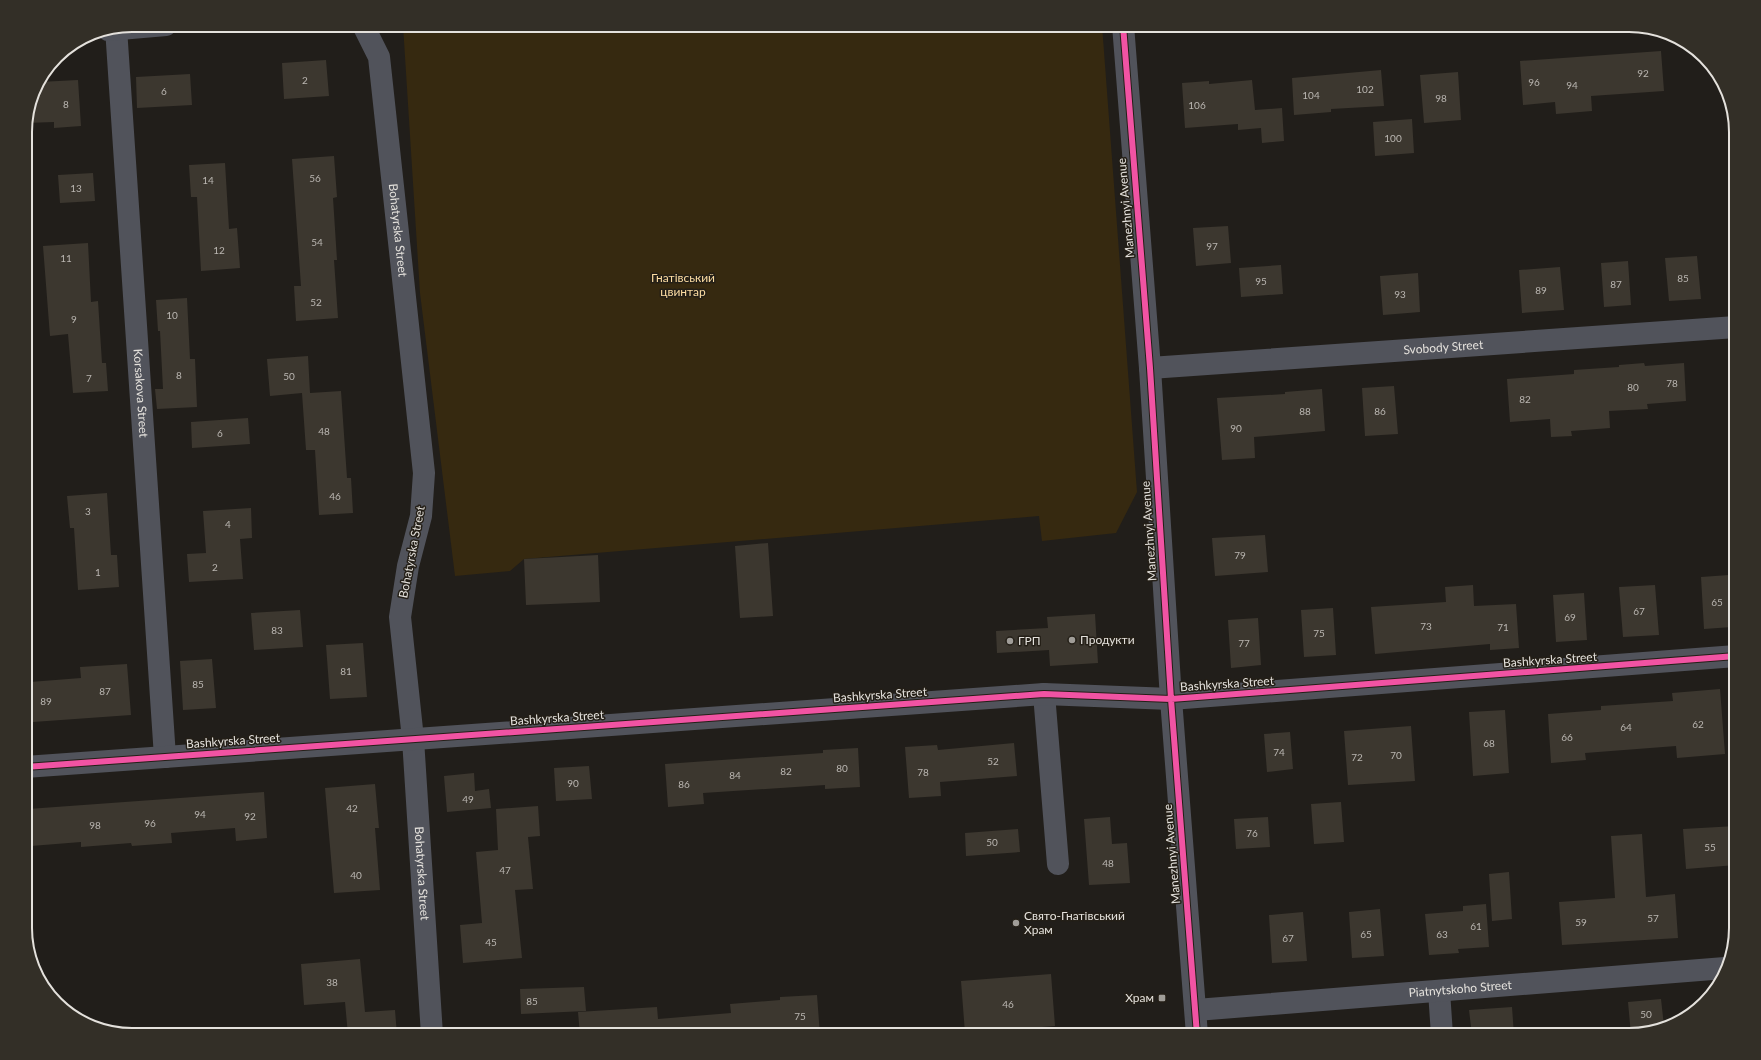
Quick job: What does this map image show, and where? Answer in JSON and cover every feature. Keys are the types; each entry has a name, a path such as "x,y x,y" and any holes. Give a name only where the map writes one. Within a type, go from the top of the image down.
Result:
{"street":[{"name":"Bohatyrska Street","path":"366,32 379,57 424,473 421,516 408,566 400,617 413,739 432,1028"},
{"name":"Manezhnyi Avenue","path":"1124,32 1150,368 1171,699 1197,1028"},
{"name":"Korsakova Street","path":"113,34 165,757"},
{"name":"Svobody Street","path":"1150,368 1729,327"},
{"name":"Bashkyrska Street","path":"32,766 1044,694 1171,699 1729,657"},
{"path":"1044,694 1058,864"},
{"name":"Piatnytskoho Street","path":"1196,1010 1720,968"},
{"path":"1439,991 1442,1028"}],"green space":[{"name":"Гнатівський цвинтар","path":"403,32 1103,32 1137,492 1116,533 1042,541 1039,516 524,559 510,571 455,576 420,293"}],"building":[{"path":"1661,51 1664,91 1591,96 1592,111 1556,114 1555,102 1523,105 1520,61"},
{"path":"326,60 329,96 284,99 282,63"},
{"path":"1381,70 1384,106 1331,109 1331,112 1294,115 1292,78"},
{"path":"1458,72 1461,120 1424,123 1420,75"},
{"path":"190,74 192,105 137,108 136,77"},
{"path":"78,80 81,126 54,128 54,122 32,123 37,100 45,82"},
{"path":"1252,80 1255,110 1282,108 1284,141 1262,143 1261,128 1238,130 1238,124 1185,128 1182,83 1209,81 1209,84"},
{"path":"1412,119 1414,153 1375,156 1373,122"},
{"path":"334,156 337,197 333,198 337,260 334,260 338,318 296,321 294,286 301,286 292,159"},
{"path":"225,163 229,229 237,228 240,268 201,271 197,197 191,197 189,165"},
{"path":"93,173 95,201 60,203 58,175"},
{"path":"1228,226 1231,263 1196,266 1193,228"},
{"path":"88,243 91,302 98,301 102,363 106,363 108,391 73,393 68,334 50,336 43,246"},
{"path":"1697,256 1701,299 1669,301 1665,258"},
{"path":"1628,261 1631,305 1604,307 1601,263"},
{"path":"1281,265 1283,294 1241,297 1239,268"},
{"path":"1560,267 1564,310 1522,313 1519,270"},
{"path":"1418,273 1420,312 1383,315 1380,276"},
{"path":"187,298 190,359 195,359 197,407 157,409 155,389 163,389 160,331 158,331 156,300"},
{"path":"308,356 310,393 341,391 347,478 351,478 353,513 319,515 315,450 306,450 302,393 270,396 267,359"},
{"path":"1644,363 1645,366 1684,363 1686,401 1647,404 1648,409 1609,411 1610,428 1571,431 1572,436 1551,437 1550,419 1510,422 1507,379 1574,374 1574,370 1619,367 1619,365"},
{"path":"1394,386 1398,434 1365,436 1362,388"},
{"path":"1322,389 1325,431 1254,437 1255,458 1222,460 1217,398 1285,394 1285,392"},
{"path":"248,418 250,444 192,448 191,422"},
{"path":"107,493 111,555 117,555 119,587 78,590 74,528 70,528 67,496"},
{"path":"251,508 252,538 240,539 243,579 189,582 187,554 206,553 203,511"},
{"path":"1265,535 1268,572 1215,576 1212,538"},
{"path":"768,543 773,616 740,618 735,546"},
{"path":"598,555 600,602 526,605 524,559"},
{"path":"1729,575 1729,627 1704,629 1701,577"},
{"path":"1473,585 1474,606 1516,604 1519,648 1490,650 1490,644 1375,654 1371,607 1446,602 1445,587"},
{"path":"1655,585 1659,635 1623,637 1619,587"},
{"path":"1584,593 1587,640 1556,642 1553,595"},
{"path":"1333,608 1336,655 1304,657 1301,610"},
{"path":"300,610 303,647 254,650 251,613"},
{"name":"Продукти","path":"1095,614 1098,663 1050,666 1049,650 997,653 996,631 1048,628 1047,617"},
{"path":"1258,618 1261,665 1231,668 1228,620"},
{"path":"363,643 367,697 330,699 326,645"},
{"path":"212,659 216,708 183,710 180,661"},
{"path":"127,664 131,715 33,722 32,682 81,678 80,667"},
{"path":"1720,689 1725,754 1677,758 1676,746 1585,753 1586,760 1551,763 1548,714 1601,710 1601,706 1673,701 1672,693"},
{"path":"1505,710 1509,773 1473,776 1469,712"},
{"path":"1411,726 1415,781 1348,785 1344,731"},
{"path":"1290,732 1293,769 1267,772 1264,734"},
{"path":"1014,743 1017,776 940,782 941,796 909,798 905,747 937,745 938,750"},
{"path":"858,748 860,787 825,789 825,785 703,793 704,804 668,807 665,764 823,753 823,750"},
{"path":"589,766 592,799 556,801 554,768"},
{"path":"474,773 475,791 489,789 491,808 447,812 444,776"},
{"path":"375,784 379,828 375,828 380,890 334,893 325,788"},
{"path":"264,792 267,838 236,841 235,828 171,833 172,843 132,846 131,843 81,847 81,842 32,846 32,809"},
{"path":"1341,802 1344,842 1314,844 1311,804"},
{"path":"538,806 540,836 528,837 533,889 515,890 522,958 463,963 460,925 482,923 476,852 498,850 496,809"},
{"path":"1110,817 1112,844 1127,843 1130,883 1089,885 1084,819"},
{"path":"1268,817 1270,847 1236,849 1234,819"},
{"path":"1729,826 1729,866 1686,869 1683,829"},
{"path":"1018,829 1020,852 966,856 965,833"},
{"path":"1642,834 1646,897 1675,894 1678,938 1562,945 1559,902 1615,898 1611,836"},
{"path":"1509,872 1512,919 1492,921 1489,874"},
{"path":"1486,904 1489,947 1458,949 1459,953 1429,955 1425,914 1463,911 1463,906"},
{"path":"1380,909 1384,956 1352,958 1349,912"},
{"path":"1303,912 1307,961 1272,963 1269,915"},
{"path":"360,959 365,1012 395,1010 396,1028 347,1028 345,1002 304,1005 301,964"},
{"path":"1051,974 1055,1026 1029,1028 965,1028 961,981"},
{"path":"584,987 586,1011 521,1014 520,989"},
{"path":"817,995 819,1028 579,1028 578,1012 657,1007 658,1019 731,1013 730,1004 780,1000 780,997"},
{"path":"1661,999 1664,1022 1655,1025 1630,1028 1628,1002"},
{"path":"1512,1007 1514,1028 1471,1028 1469,1010"}],"cycle path":[{"path":"1124,32 1150,368 1171,699 1196,1028"},
{"path":"32,766 1044,694 1171,699 1729,657"}],"place":[{"name":"Продукти","path":"1072,640"},
{"name":"ГРП","path":"1010,641"},
{"name":"Свято-Гнатівський Храм","path":"1016,923"},
{"name":"Храм","path":"1162,998"}]}
